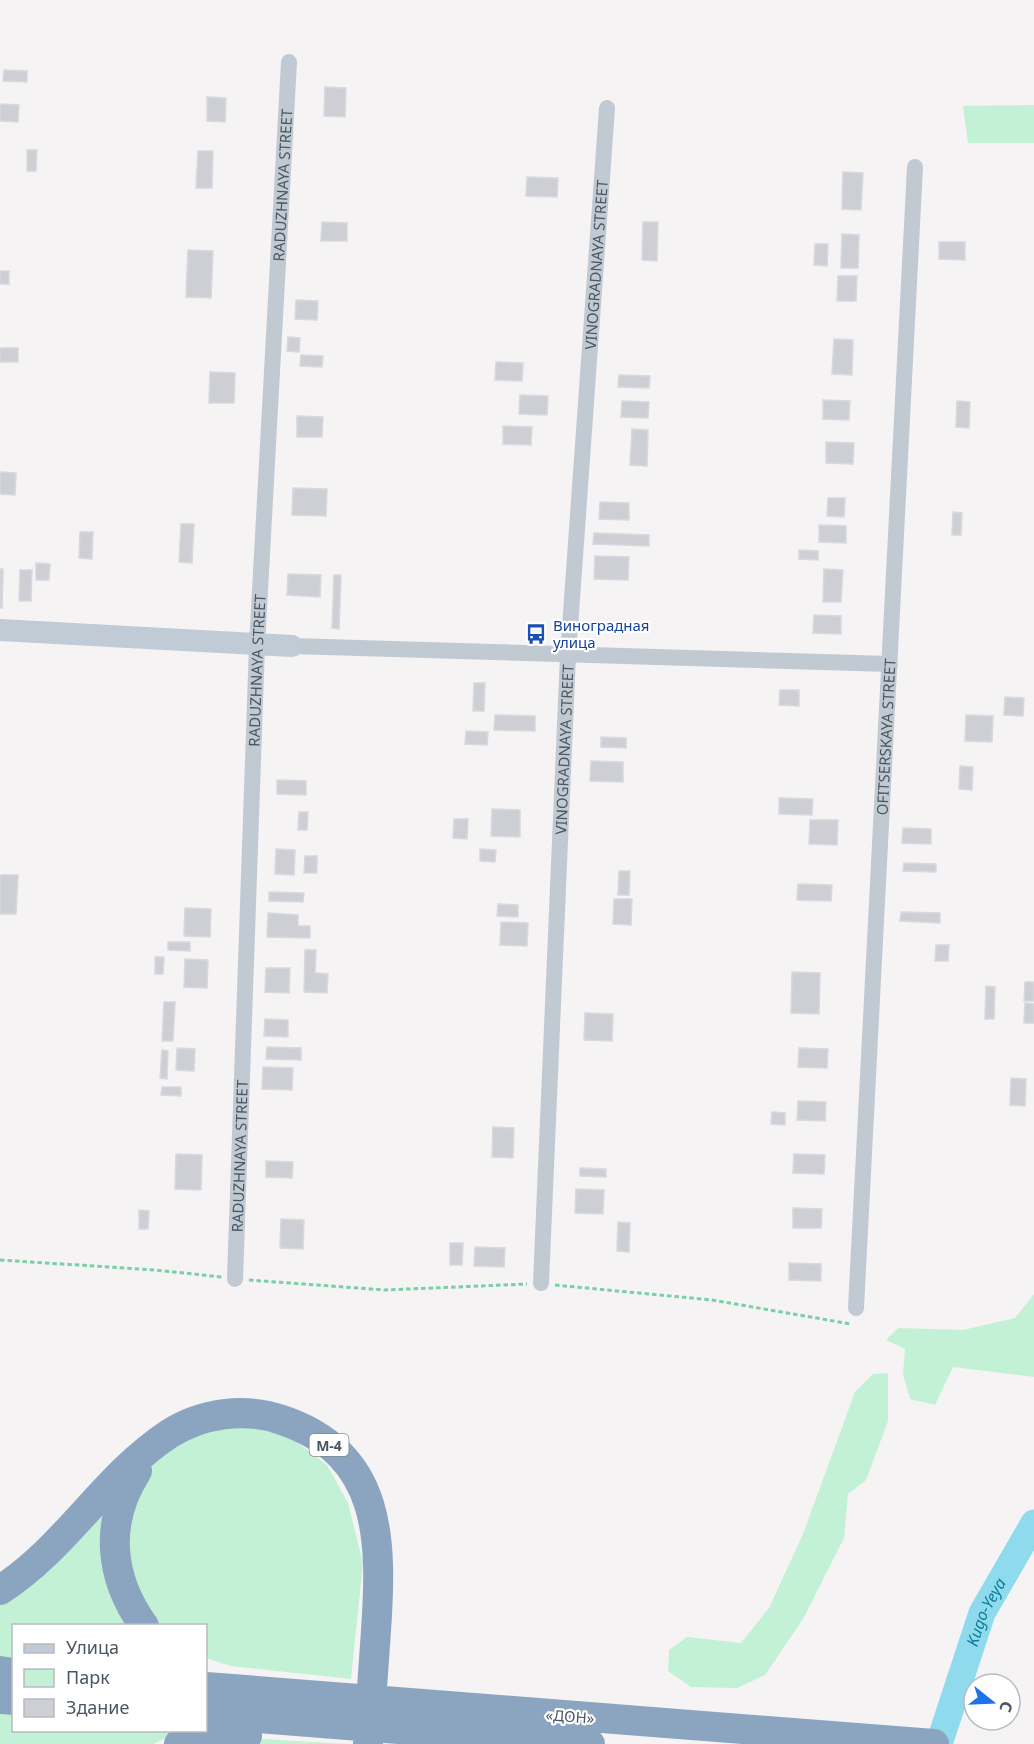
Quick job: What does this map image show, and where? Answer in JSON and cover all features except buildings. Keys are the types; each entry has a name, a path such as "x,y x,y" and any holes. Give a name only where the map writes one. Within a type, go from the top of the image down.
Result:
{"highway":[{"name":"М-4","path":"0,1590 52,1550 128,1465 185,1425 208,1417 255,1414 299,1426 320,1438 352,1469 365,1493 375,1520 379,1549 368,1744"},
{"name":"М-4","path":"143,1624 133,1610 122,1585 114,1534 118,1509 129,1483 154,1446"},
{"path":"207,1667 220,1672 417,1692 444,1706"},
{"name":"«ДОН»","path":"207,1687 934,1744"},
{"name":"«ДОН»","path":"207,1714 401,1736 590,1744"},
{"path":"179,1744 212,1734 357,1744"}],"street":[{"name":"RADUZHNAYA STREET","path":"235,1279 257,645 289,62"},
{"name":"VINOGRADNAYA STREET","path":"541,1283 568,655 607,108"},
{"name":"OFITSERSKAYA STREET","path":"856,1308 915,167"},
{"path":"0,630 257,645 890,664"}],"path":[{"path":"0,1260 155,1270 235,1279 385,1290 541,1283 712,1300 852,1324 856,1308"}],"green space":[{"path":"1034,105 1034,143 968,143 963,106"},
{"path":"1034,1294 1034,1377 953,1367 935,1405 910,1399 903,1375 905,1349 886,1340 898,1328 963,1330 1015,1318"},
{"path":"888,1373 888,1421 866,1480 848,1494 844,1538 803,1619 765,1675 737,1688 691,1687 668,1671 669,1650 687,1637 741,1643 769,1608 803,1534 855,1392 873,1374"},
{"path":"235,1425 286,1434 327,1465 348,1503 363,1563 351,1679 231,1666 207,1658 207,1624 152,1624 130,1588 125,1514 140,1479 161,1455 194,1433"},
{"path":"105,1499 101,1535 106,1582 131,1624 12,1624 12,1660 0,1658 0,1597"},
{"path":"0,1709 12,1710 12,1732 179,1732 153,1744 0,1744"},
{"path":"245,1738 347,1744 207,1744"}],"waterway":[{"name":"Kugo-Yeya","path":"939,1744 982,1613 1034,1523"}],"place":[{"name":"Виноградная улица","path":"536,634"}]}
